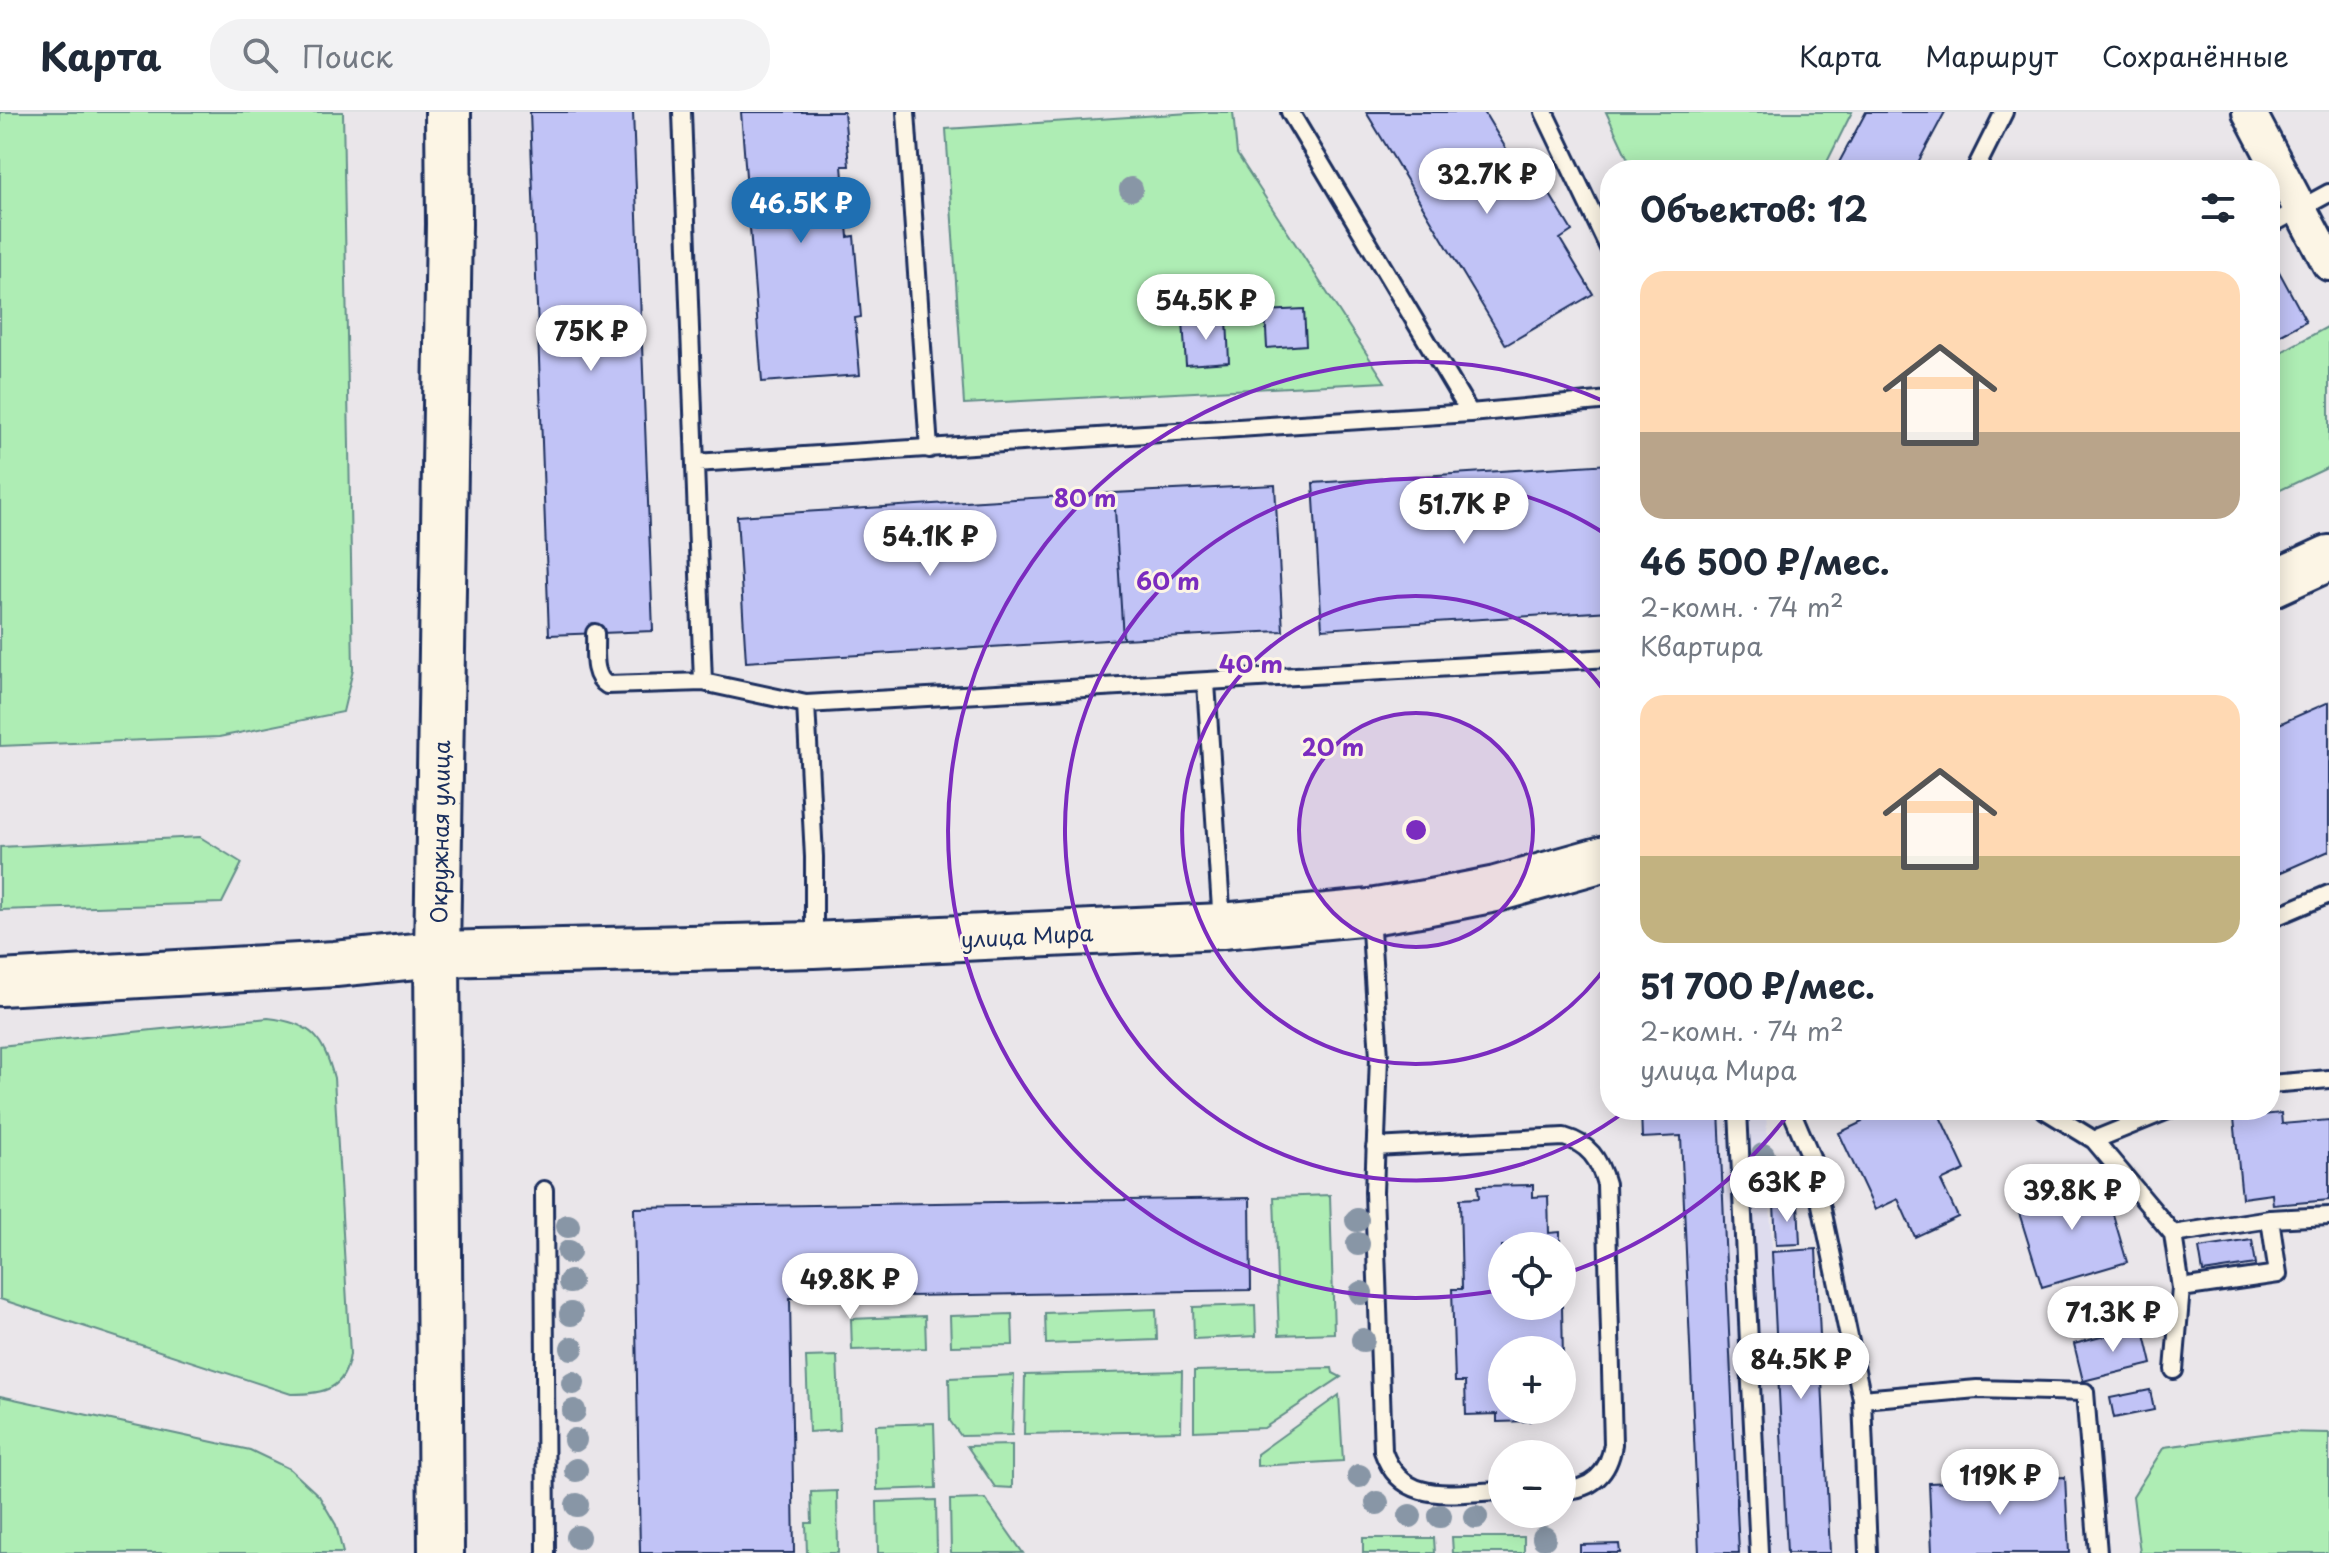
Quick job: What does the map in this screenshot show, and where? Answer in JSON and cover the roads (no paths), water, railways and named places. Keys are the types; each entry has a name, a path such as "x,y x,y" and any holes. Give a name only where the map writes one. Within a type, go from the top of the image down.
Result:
{"main road":[{"name":"Окружная улица","path":"441,1553 437,954 449,224 448,112"},
{"path":"2280,580 2329,558"},
{"name":"улица Мира","path":"0,983 335,964 437,954 813,945 1222,926 1370,912 1496,889 1600,860"}],"street":[{"path":"2249,112 2274,160"},
{"path":"2280,171 2329,264"}],"lane":[{"path":"682,112 703,682"},
{"path":"906,112 929,449"},
{"path":"1290,112 1470,413"},
{"path":"1544,112 1600,229"},
{"path":"1980,160 2004,112"},
{"path":"2280,220 2329,193"},
{"path":"695,463 1470,413 1600,401"},
{"path":"595,633 597,671 607,685 703,682 806,704 1600,659"},
{"path":"1206,683 1222,926"},
{"path":"806,704 814,857 813,945"},
{"path":"2280,915 2329,894"},
{"path":"1370,912 1379,1057 1374,1192 1383,1451 1389,1468 1398,1480 1422,1491 1488,1491"},
{"path":"2280,1083 2329,1079"},
{"path":"1738,1120 1759,1553"},
{"path":"1795,1120 1811,1157 1862,1399 1868,1553"},
{"path":"2061,1120 2094,1140 2173,1234 2181,1288 2174,1370"},
{"path":"2094,1140 2143,1120"},
{"path":"1375,1147 1564,1137 1579,1141 1593,1153 1606,1184 1613,1444 1611,1459 1602,1475 1576,1490"},
{"path":"544,1190 546,1553"},
{"path":"2173,1234 2270,1219 2329,1216"},
{"path":"2181,1288 2278,1274 2270,1219"},
{"path":"1862,1399 1977,1389 2085,1392 2098,1553"}]}
